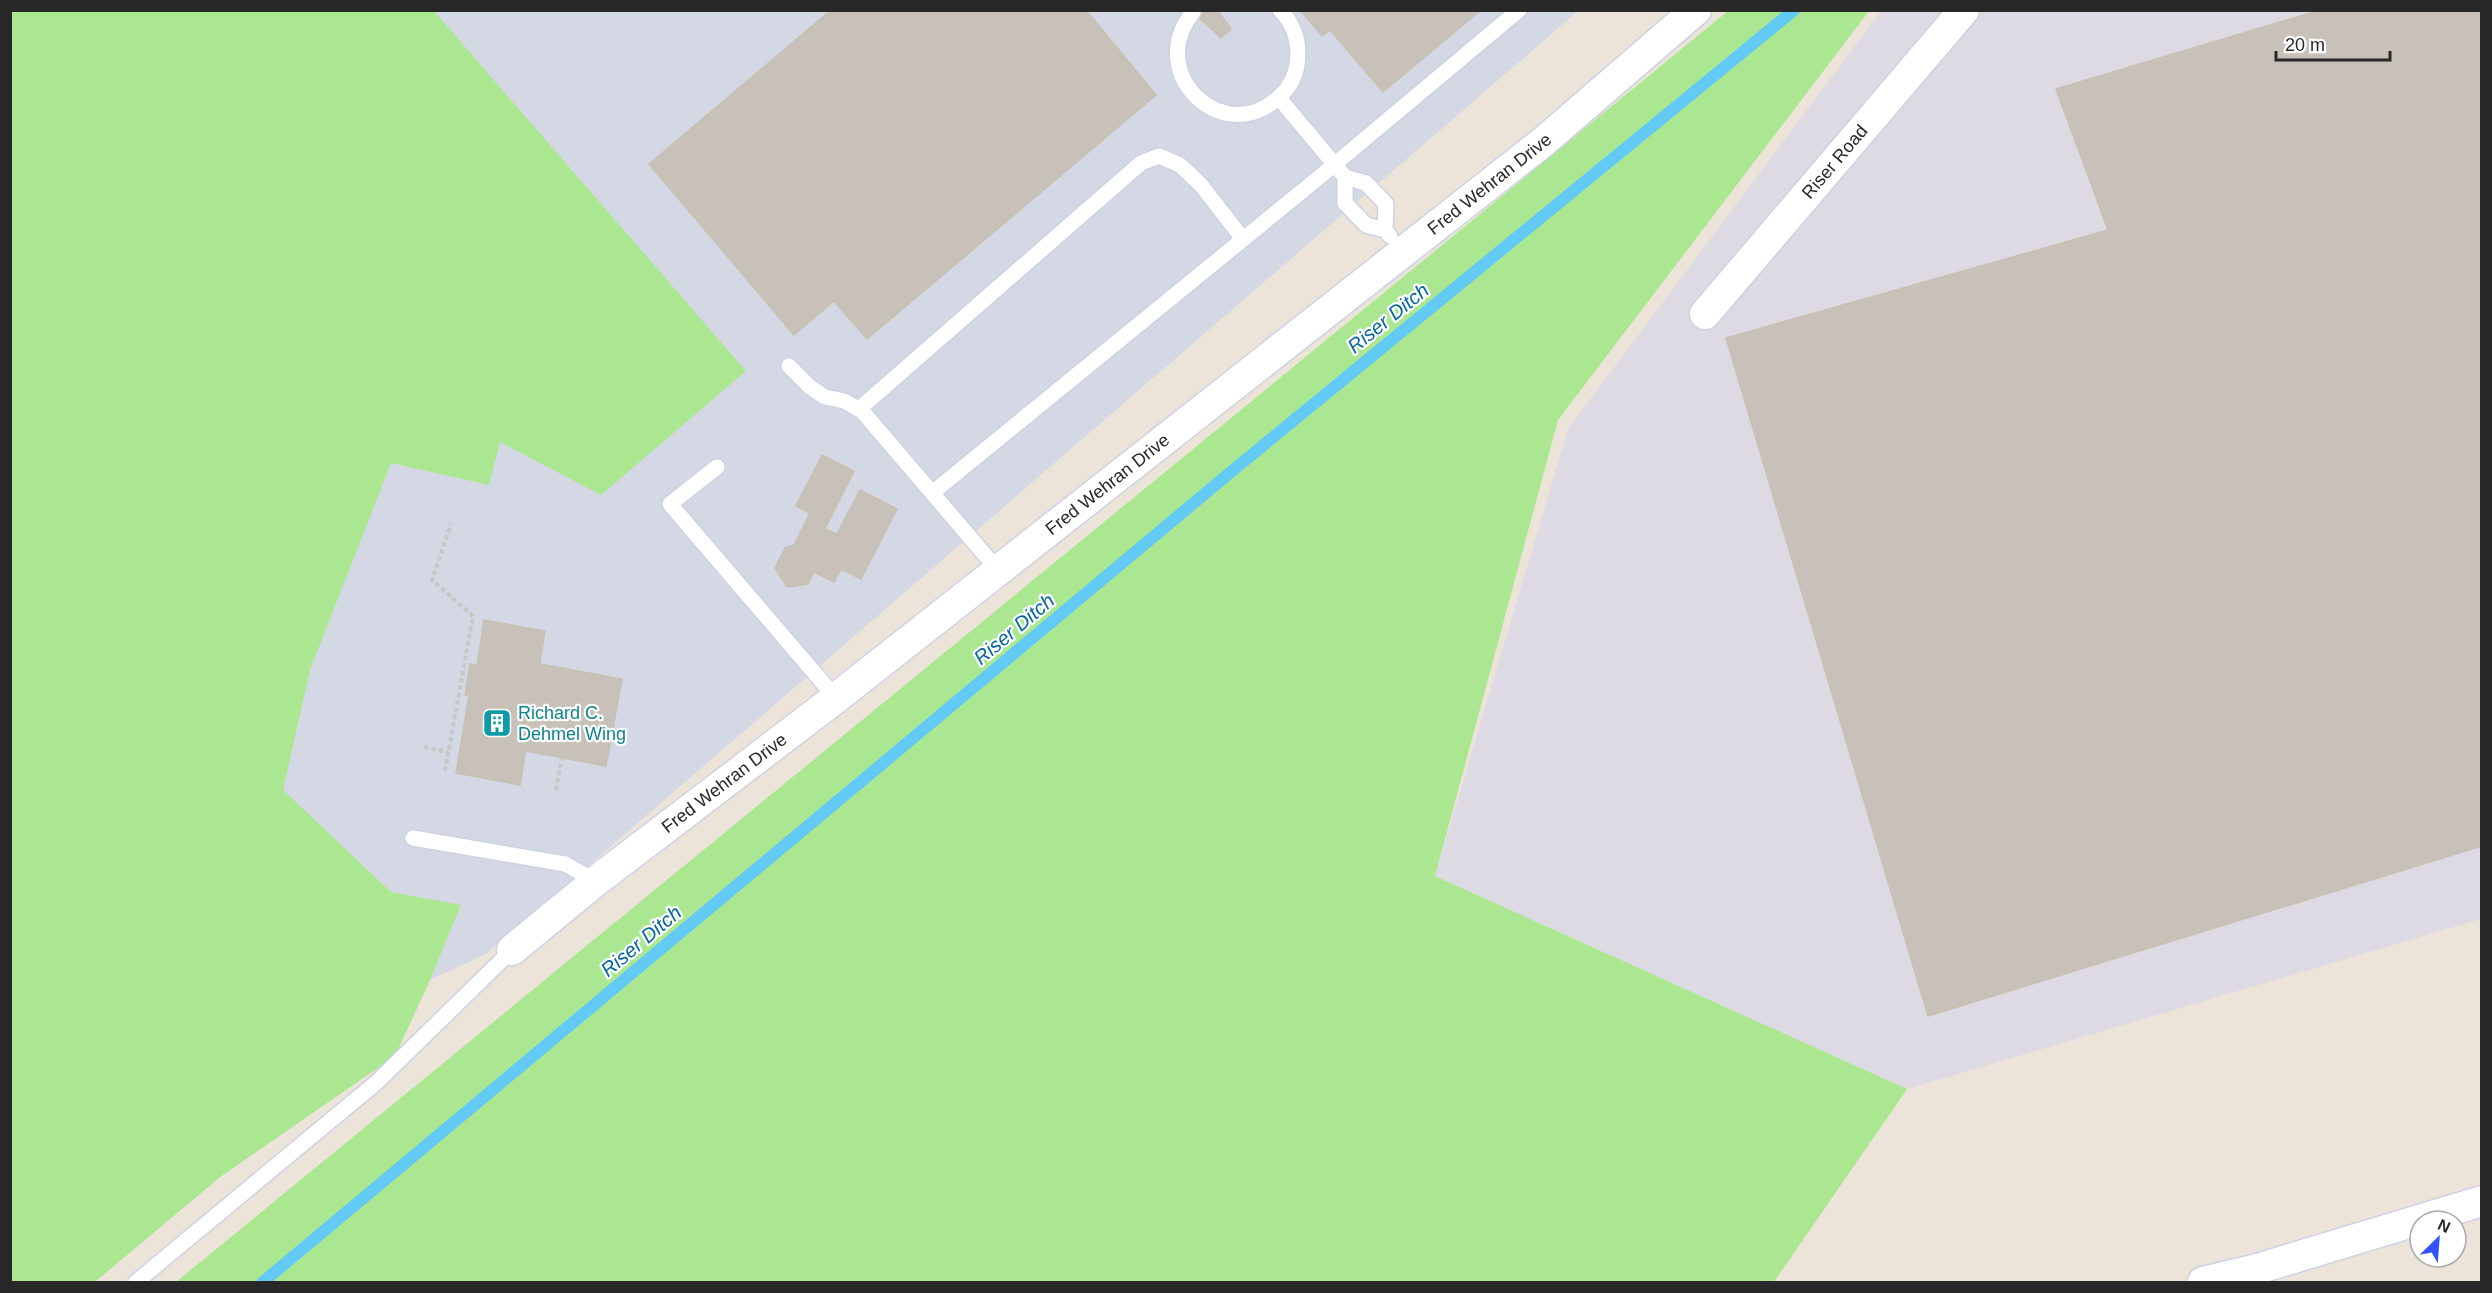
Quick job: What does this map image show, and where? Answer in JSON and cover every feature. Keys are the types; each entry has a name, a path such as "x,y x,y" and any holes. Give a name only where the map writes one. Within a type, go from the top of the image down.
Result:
{"street":[{"name":"Fred Wehran Drive","path":"512,950 596,881 836,698 998,570 1394,241 1543,142 1696,10"},
{"name":"Riser Road","path":"1706,314 1964,10"},
{"path":"2202,1282 2257,1269 2481,1200"}],"lane":[{"path":"1193,12 1185,22 1178,40 1176,60 1182,79 1195,96 1211,108 1232,114 1252,112 1271,105 1287,90 1296,72 1299,52 1296,33 1280,10"},
{"path":"932,493 1519,10"},
{"path":"1279,98 1345,177 1366,183 1386,204 1394,241"},
{"path":"859,409 1141,162 1159,156 1180,165 1201,185 1243,239"},
{"path":"1345,177 1345,203 1366,225 1394,241"},
{"path":"789,366 810,387 825,397 844,401 859,409 998,570"},
{"path":"717,467 670,504 836,698"},
{"path":"413,838 565,864 596,881"},
{"path":"136,1282 376,1082 512,950"}],"path":[{"path":"445,771 473,616 432,580 451,524"},
{"path":"424,747 448,752"},
{"path":"556,790 562,757"}],"shaded area":[{"path":"10,11 1578,11 486,954 430,980 395,1056 220,1177 95,1282 11,1282"},
{"path":"1881,11 2481,11 2481,919 1907,1089 1435,876 1568,429"}],"green space":[{"path":"10,11 434,11 746,371 601,495 500,442 489,485 391,463 310,670 283,790 391,892 461,905 395,1056 220,1177 95,1282 11,1282"},
{"path":"1728,11 1869,11 1558,420 1435,876 1907,1089 1774,1282 176,1282"}],"building":[{"path":"831,10 1086,10 1156,95 867,339 834,301 794,335 649,164"},
{"path":"1191,10 1217,10 1231,29 1221,38"},
{"path":"1300,10 1481,10 1383,92 1330,30 1322,36"},
{"path":"2320,10 2482,10 2482,846 1928,1016 1726,338 2108,230 2056,89"},
{"path":"822,455 854,471 825,529 837,534 860,490 897,509 861,579 841,569 834,582 814,572 808,584 787,587 775,568 785,548 794,545 810,513 796,506"},
{"name":"Richard C. Dehmel Wing","path":"484,620 545,631 520,785 456,773 469,695 465,695 470,664 477,666"},
{"path":"540,664 622,679 606,766 526,751"}],"waterway":[{"name":"Riser Ditch","path":"263,1282 1232,471 1794,10"}],"place":[{"name":"Richard C. Dehmel Wing","path":"497,723"}]}
